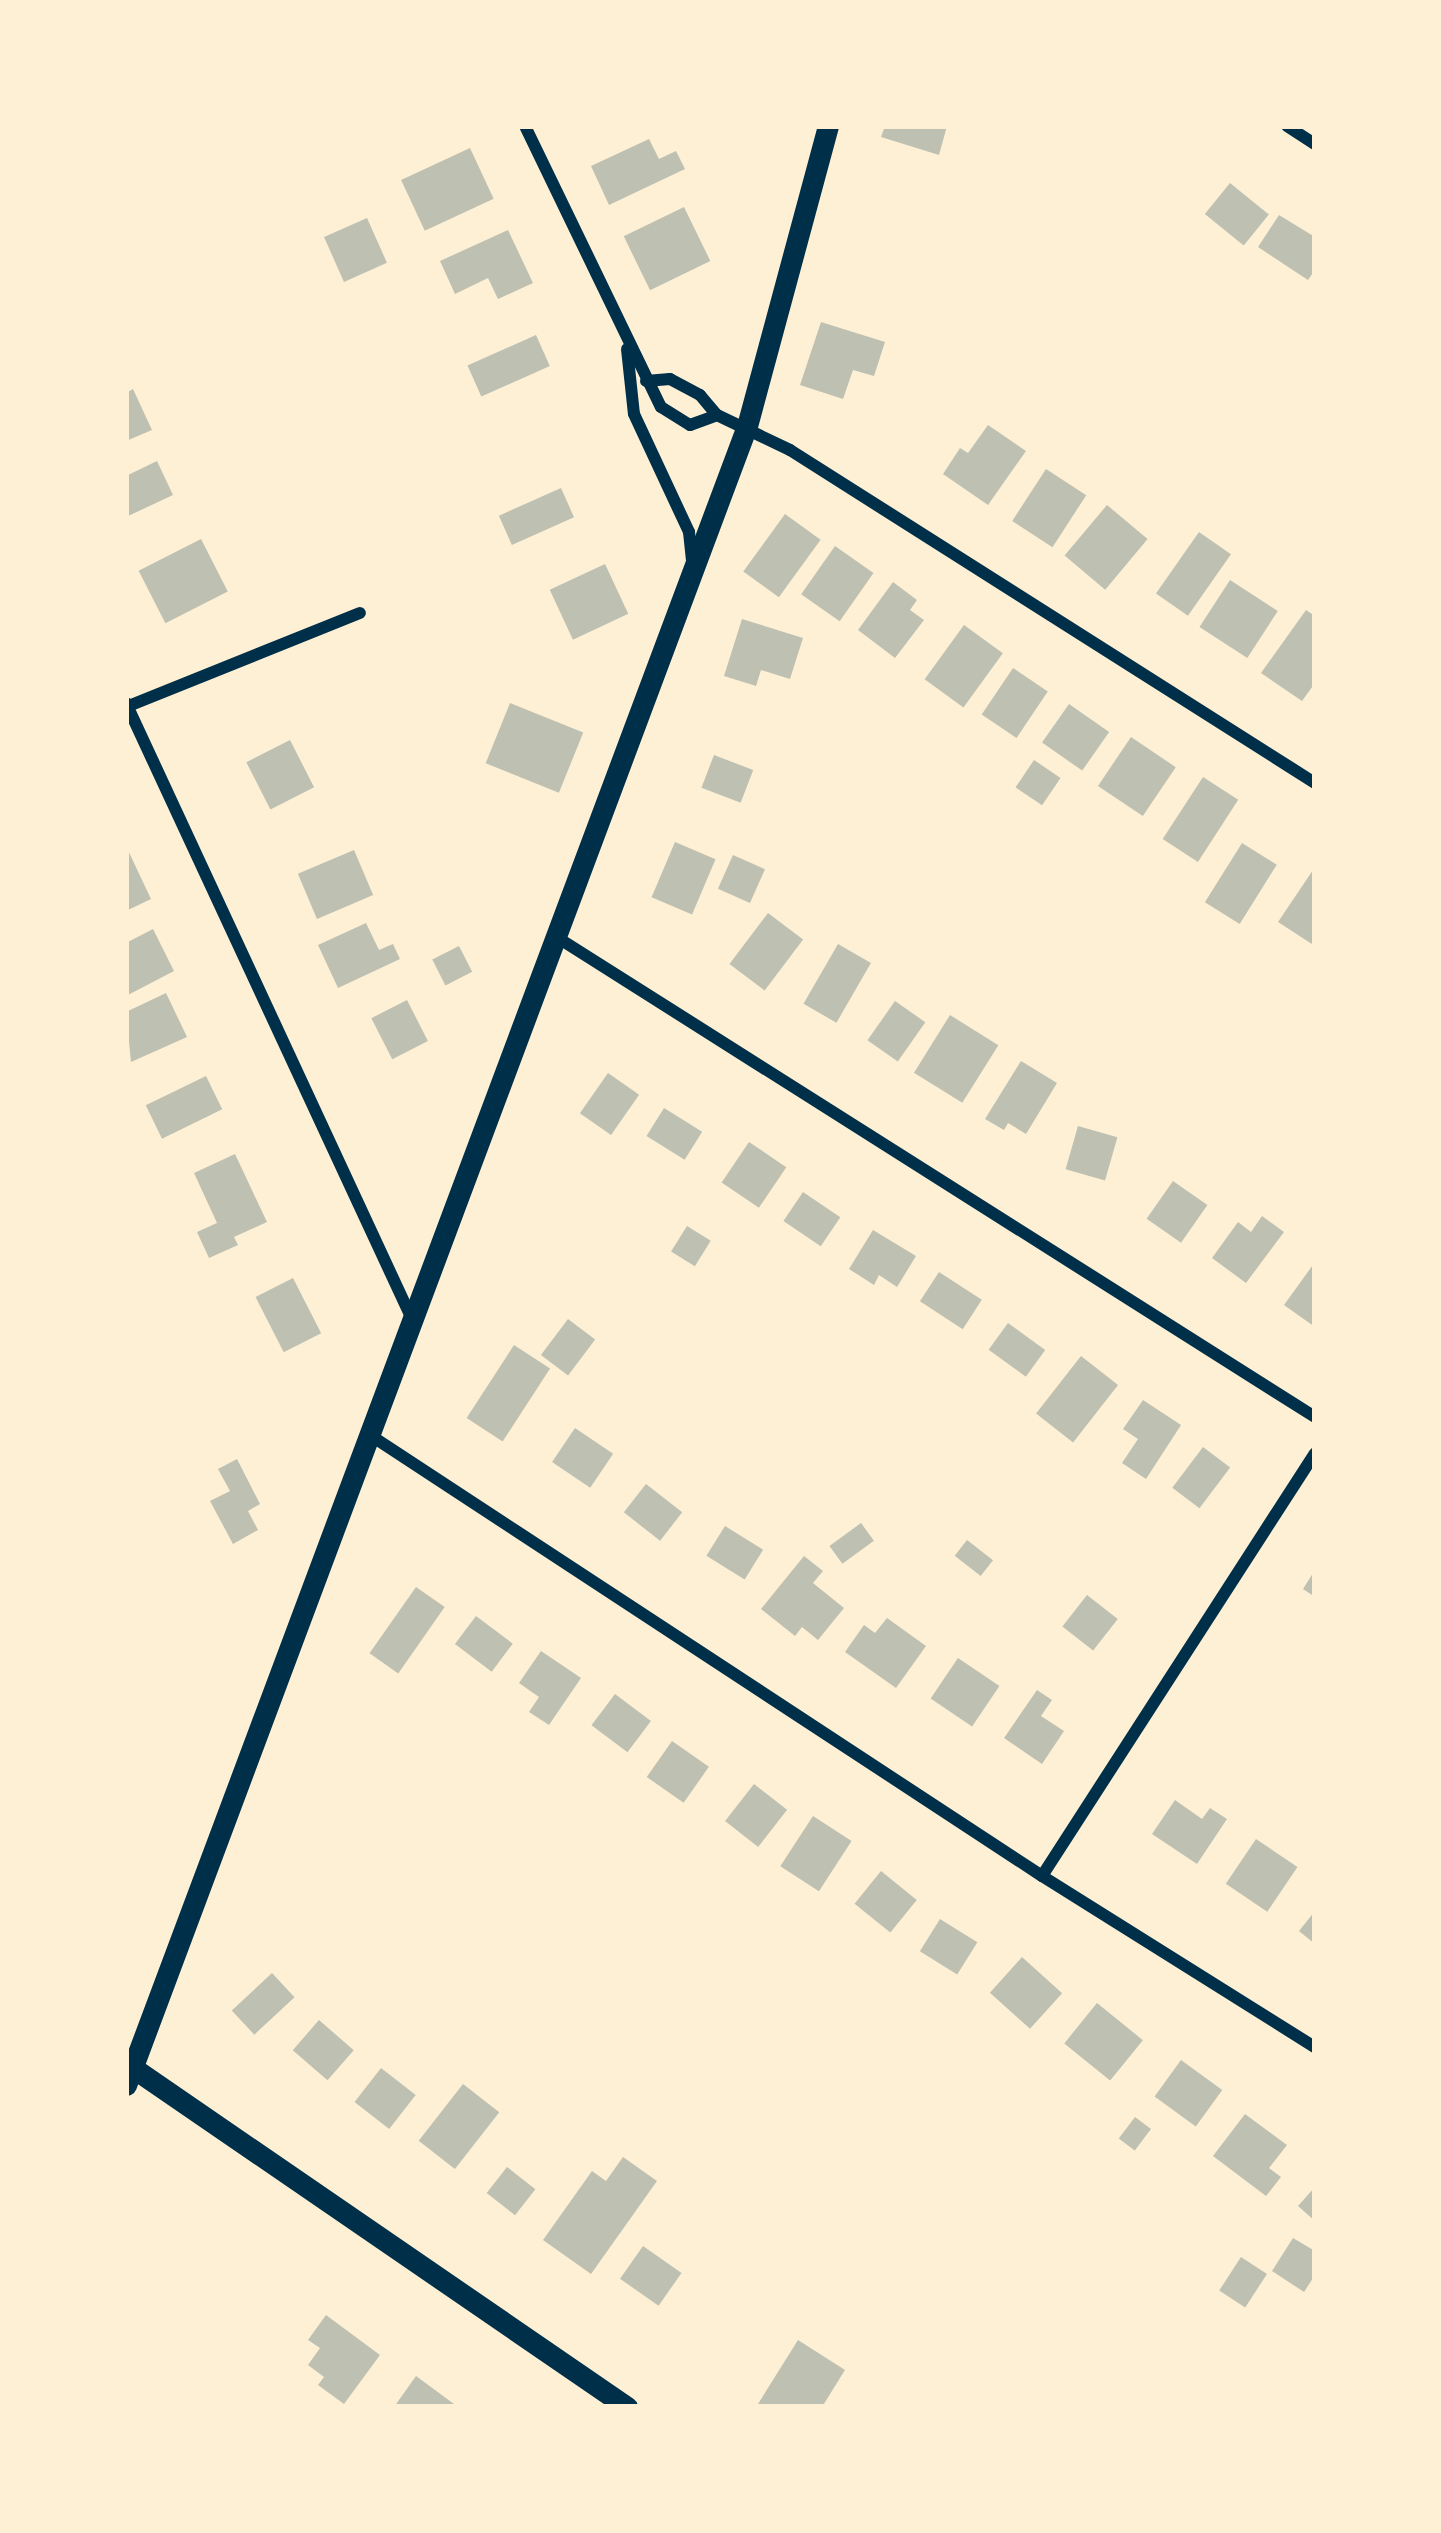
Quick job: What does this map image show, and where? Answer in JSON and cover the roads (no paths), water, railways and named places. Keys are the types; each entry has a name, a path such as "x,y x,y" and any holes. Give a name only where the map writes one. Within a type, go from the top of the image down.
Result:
{"main road":[{"path":"627,2407 128,2072 373,1437 554,936 747,426 828,126"}],"street":[{"path":"525,126 661,407 690,425 717,415"},
{"path":"1287,126 1315,144"},
{"path":"627,341 626,377 634,414 689,532 692,574"},
{"path":"646,381 670,379 700,394 717,415 747,426 1315,783"},
{"path":"360,613 126,705 412,1321"},
{"path":"554,936 1315,1417"},
{"path":"373,1437 1042,1876 1315,2047"},
{"path":"1042,1876 1315,1454"}]}
